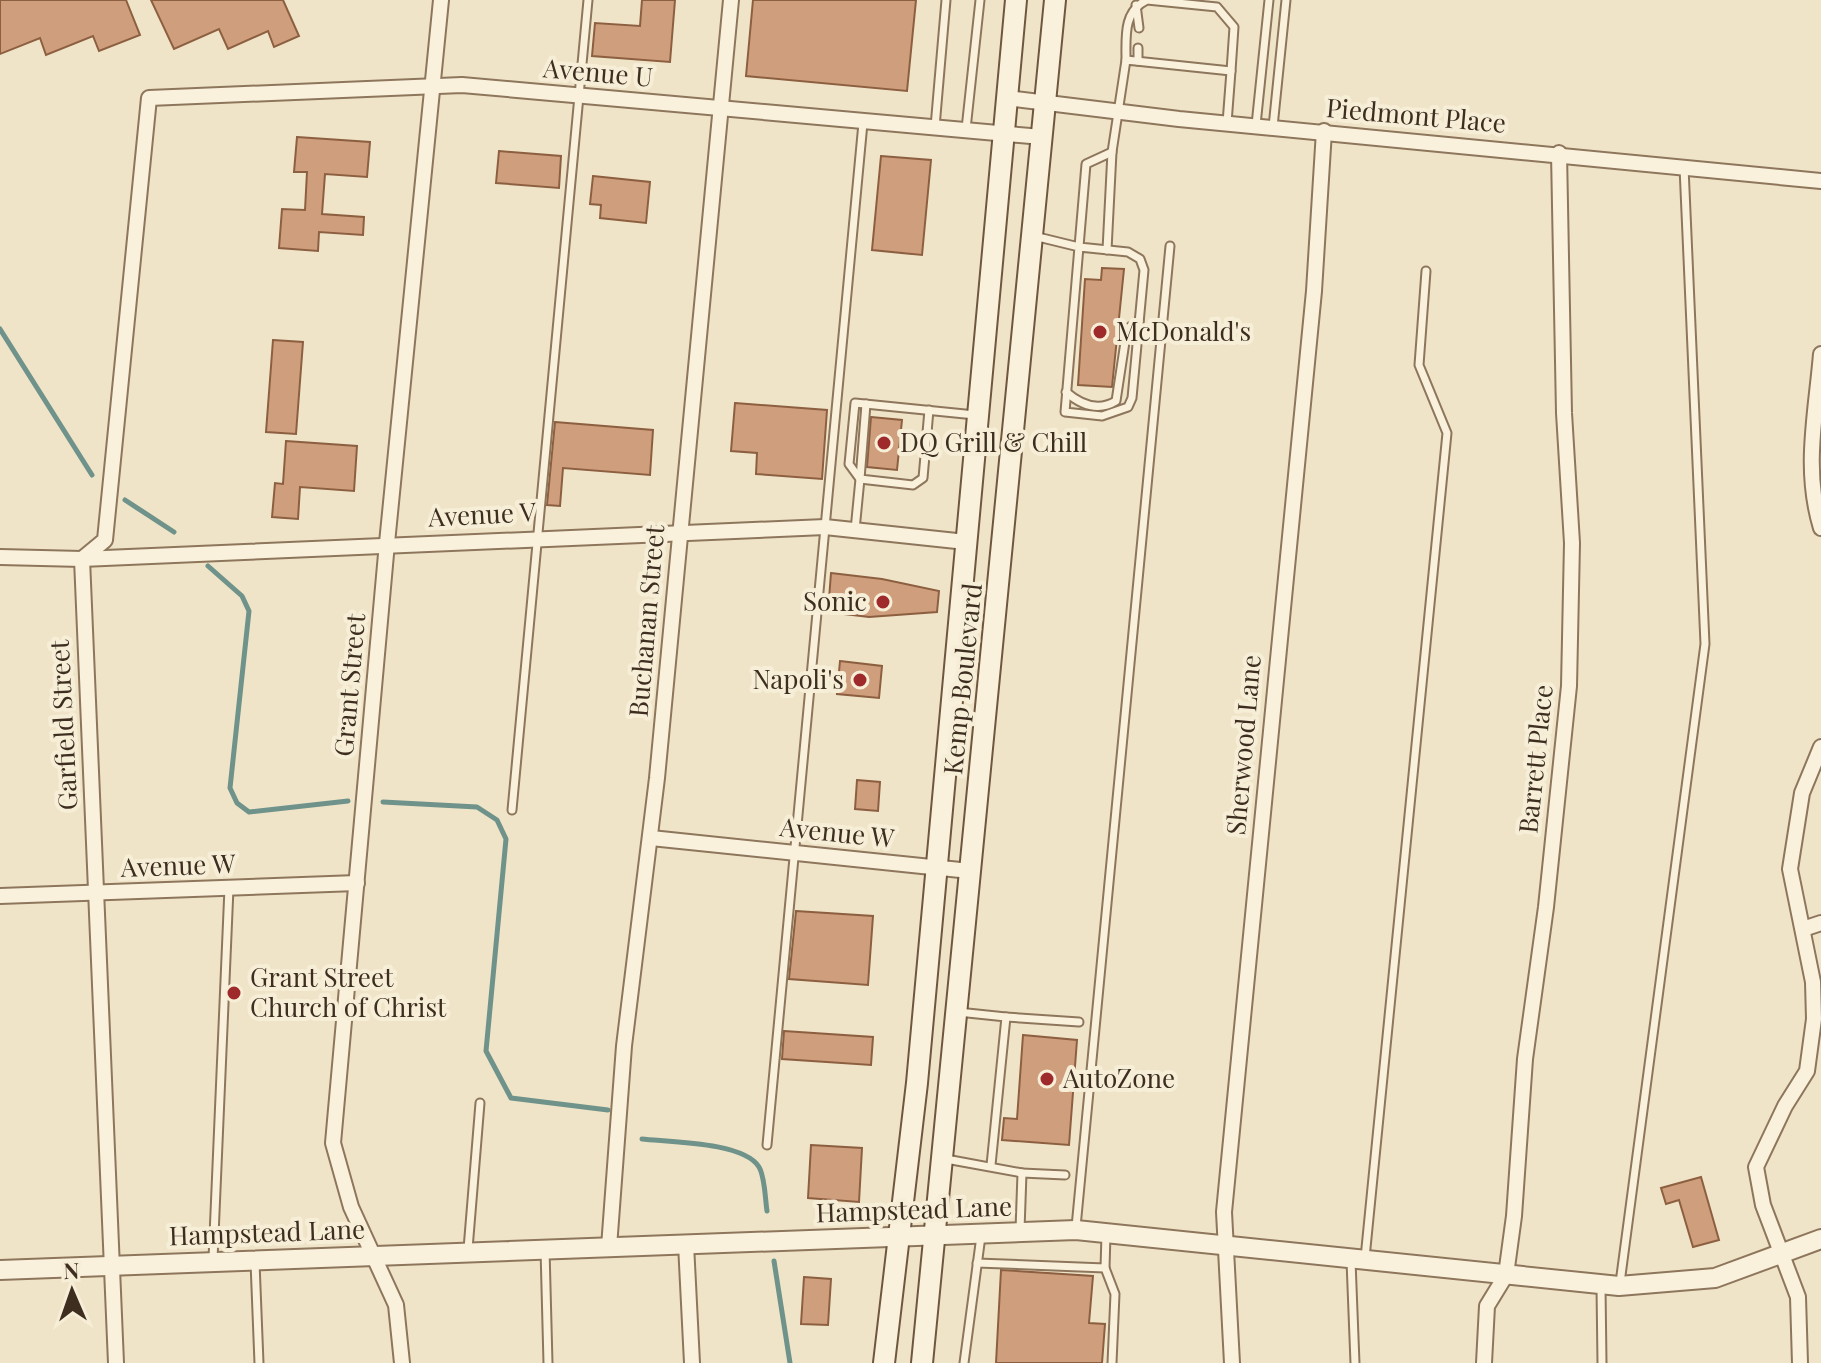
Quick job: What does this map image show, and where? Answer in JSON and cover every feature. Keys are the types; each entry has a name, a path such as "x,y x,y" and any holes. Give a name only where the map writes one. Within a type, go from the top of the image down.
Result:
{"main road":[{"name":"Kemp Boulevard","path":"884,1363 901,1236 1016,0"},
{"name":"Kemp Boulevard","path":"922,1363 1055,0"},
{"path":"966,542 1002,547"}],"street":[{"name":"Grant Street","path":"402,1363 396,1305 351,1207 333,1143 387,543 441,0"},
{"name":"Buchanan Street","path":"609,1247 624,1046 651,838 731,0"},
{"name":"Avenue U","path":"82,559 105,540 149,98 432,85 579,95 1042,137"},
{"name":"Piedmont Place","path":"1007,98 1227,123 1559,153 1821,181"},
{"name":"Sherwood Lane","path":"1232,1363 1224,1212 1314,291 1324,131"},
{"name":"Barrett Place","path":"1484,1363 1487,1306 1506,1275 1514,1216 1525,1059 1546,907 1559,757 1569,686 1573,618 1559,153"},
{"path":"1821,354 1810,444 1814,505 1821,528"},
{"name":"Avenue V","path":"0,557 82,559 387,543 825,527 966,542"},
{"name":"Garfield Street","path":"82,559 116,1363"},
{"path":"1800,1363 1798,1297 1756,1183 1756,1167 1785,1106 1814,1071 1814,1000 1790,869 1791,845 1809,769 1821,747"},
{"name":"Avenue W","path":"651,838 970,871"},
{"name":"Avenue W","path":"0,896 357,883"},
{"path":"1803,929 1821,923"},
{"name":"Hampstead Lane","path":"0,1270 1076,1230 1610,1286 1715,1278 1821,1239"},
{"path":"686,1244 692,1363"}],"lane":[{"path":"512,810 588,0"},
{"path":"935,129 946,0"},
{"path":"966,131 980,0"},
{"path":"1107,250 1112,152 1120,112 1129,16 1136,5 1147,0 1217,7 1225,12 1235,35 1227,123"},
{"path":"1256,125 1269,0"},
{"path":"1273,127 1286,0"},
{"path":"1136,5 1139,28"},
{"path":"1138,48 1138,61"},
{"path":"1126,60 1231,71"},
{"path":"767,1145 863,123"},
{"path":"1032,235 1079,247 1128,252 1140,259 1144,270 1132,398 1128,407 1102,416 1065,412 1066,392 1079,247 1086,164 1112,152"},
{"path":"1602,1363 1610,1286 1705,644 1684,167"},
{"path":"1076,1230 1170,246"},
{"path":"1355,1363 1358,1259 1447,433 1419,365 1426,271"},
{"path":"1066,392 1085,405 1099,407 1116,401 1127,329 1139,321"},
{"path":"855,530 860,479 849,464 855,403 978,416"},
{"path":"860,479 913,485 923,478 929,410"},
{"path":"213,1261 229,888"},
{"path":"956,1012 1079,1022"},
{"path":"991,1165 1006,1017"},
{"path":"468,1252 480,1103"},
{"path":"942,1159 991,1165 1022,1173 1065,1175"},
{"path":"1020,1232 1022,1173"},
{"path":"964,1363 981,1233"},
{"path":"1106,1233 1105,1268 1115,1294 1112,1363"},
{"path":"545,1249 548,1363"},
{"path":"255,1260 259,1363"},
{"path":"977,1263 1105,1268"}],"building":[{"path":"0,0 126,0 140,35 99,51 93,36 46,55 40,38 0,54"},
{"path":"151,0 283,0 299,36 274,47 268,31 228,49 219,29 174,49"},
{"path":"642,0 675,0 670,62 592,56 595,23 640,26"},
{"path":"753,0 916,0 907,91 746,76"},
{"path":"297,137 370,142 367,177 325,174 322,214 364,217 363,235 319,232 318,251 279,248 282,209 305,210 307,172 294,172"},
{"path":"499,151 561,156 559,188 496,183"},
{"path":"881,156 931,160 922,255 872,250"},
{"path":"593,176 650,182 646,223 600,218 601,205 590,204"},
{"name":"McDonald's","path":"1102,268 1124,269 1112,387 1078,385 1085,279 1101,280"},
{"path":"273,340 303,342 296,434 266,432"},
{"path":"735,403 827,410 822,479 756,474 757,453 731,451"},
{"name":"DQ Grill & Chill","path":"871,417 902,420 897,470 867,467"},
{"path":"555,422 653,430 650,475 563,468 560,506 547,505"},
{"path":"286,441 357,446 354,491 300,487 298,519 272,517 275,483 283,484"},
{"name":"Sonic","path":"831,573 882,579 939,591 937,612 869,617 828,612"},
{"name":"Napoli's","path":"840,661 882,666 879,698 837,694"},
{"path":"857,780 880,782 878,811 855,809"},
{"path":"796,911 873,916 868,985 789,979"},
{"path":"784,1031 873,1037 871,1065 782,1059"},
{"name":"AutoZone","path":"1023,1035 1077,1040 1069,1145 1002,1140 1004,1118 1017,1119"},
{"path":"811,1145 862,1148 859,1202 808,1198"},
{"path":"1701,1177 1719,1240 1693,1247 1679,1200 1666,1204 1661,1188"},
{"path":"1001,1270 1093,1276 1089,1323 1105,1324 1102,1363 996,1363"},
{"path":"804,1277 831,1279 828,1325 801,1324"}],"waterway":[{"path":"0,329 92,475"},
{"path":"125,500 174,532"},
{"path":"208,566 242,596 249,611 230,788 237,803 249,812 348,801"},
{"path":"383,802 477,807 497,820 506,839 486,1051 511,1098 608,1110"},
{"path":"642,1139 723,1148 751,1159 761,1171 767,1211"},
{"path":"774,1261 790,1363"}],"place":[{"name":"McDonald's","path":"1100,332"},
{"name":"DQ Grill & Chill","path":"884,443"},
{"name":"Sonic","path":"883,602"},
{"name":"Napoli's","path":"860,680"},
{"name":"Grant Street Church of Christ","path":"234,993"},
{"name":"AutoZone","path":"1047,1079"}]}
